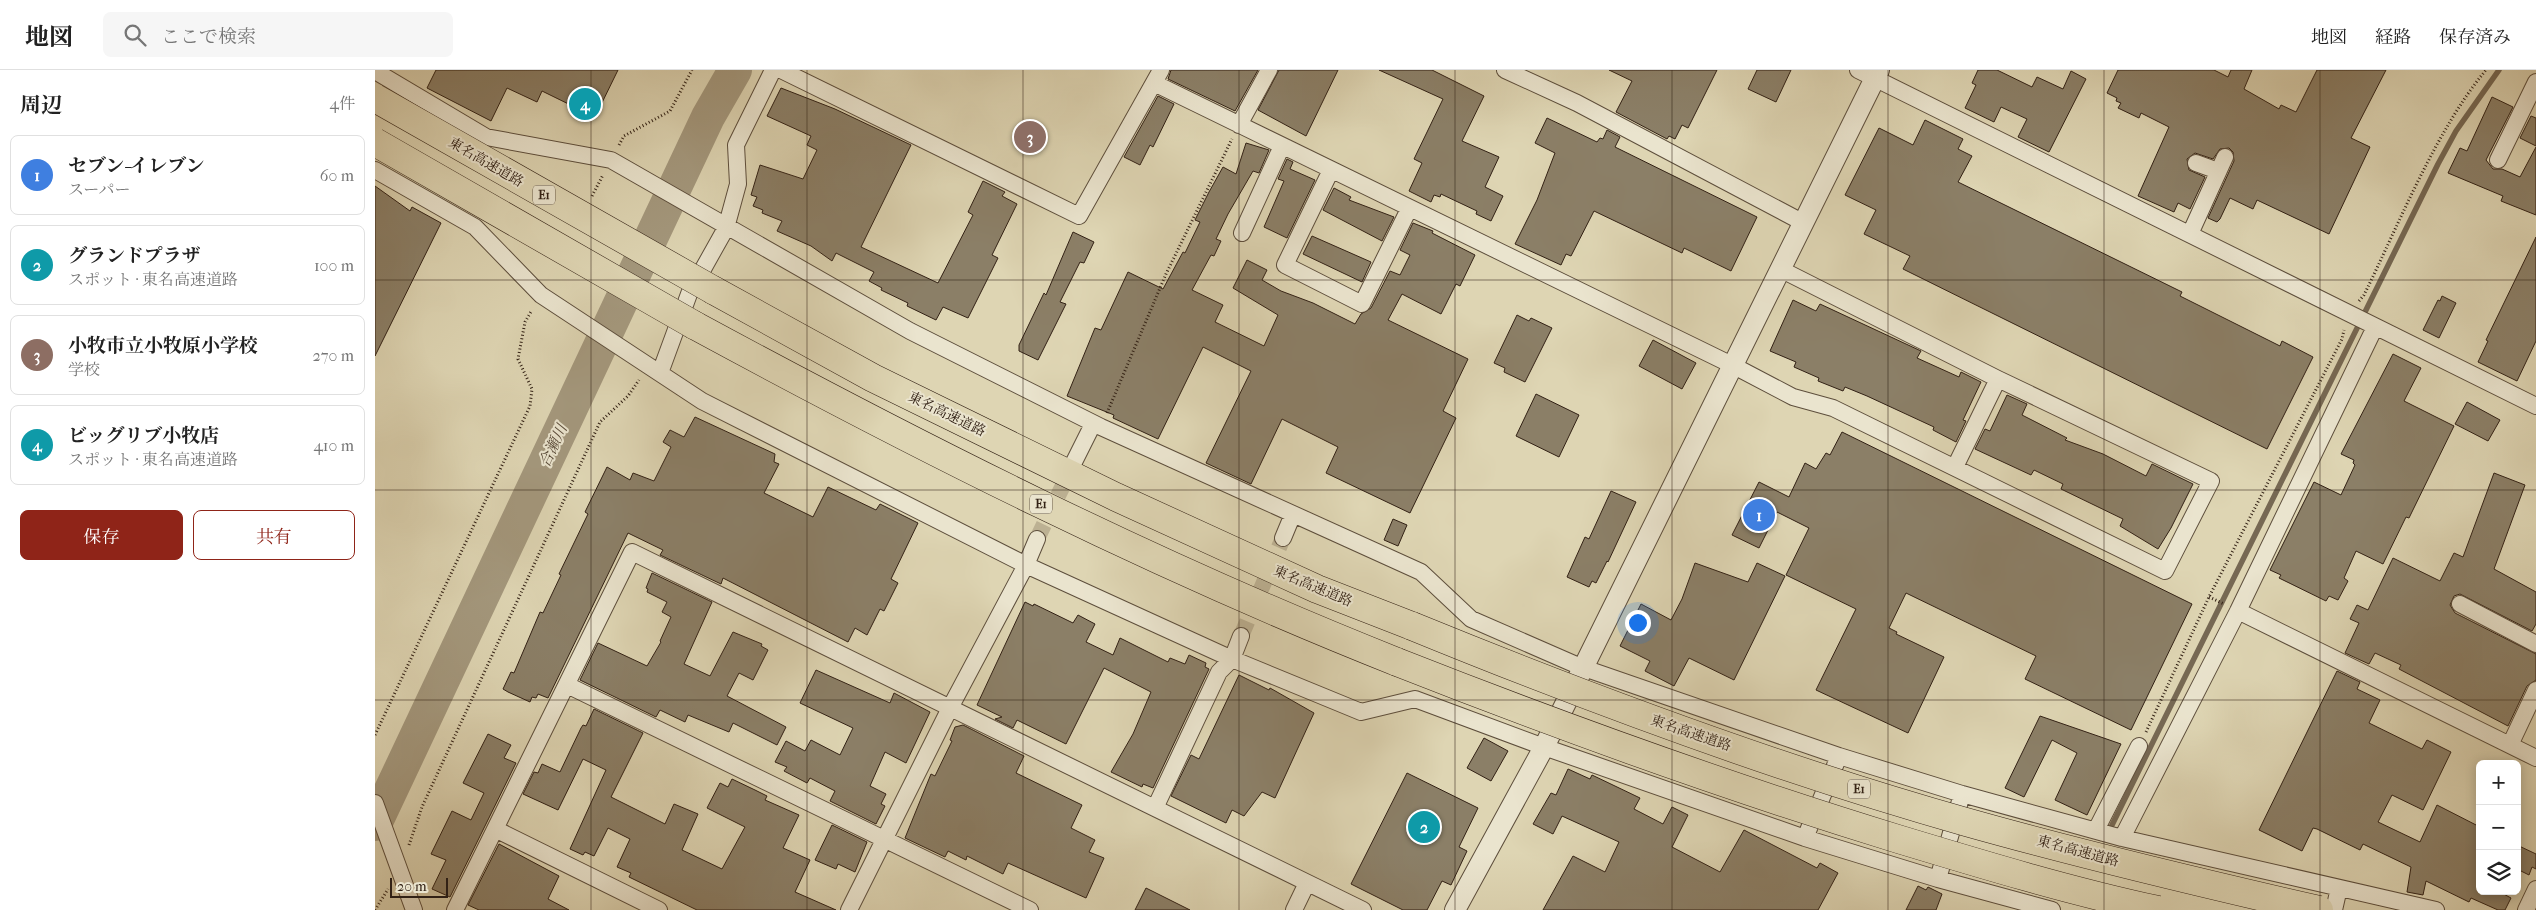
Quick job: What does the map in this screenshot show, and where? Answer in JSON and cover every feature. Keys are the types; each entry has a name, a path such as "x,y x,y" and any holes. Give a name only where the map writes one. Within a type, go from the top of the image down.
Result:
{"highway":[{"name":"東名高速道路","path":"375,98 713,290 873,378 1116,497 1317,589 1655,720 1809,774 1966,822 2138,867 2319,910"},
{"name":"E1","path":"375,142 694,325 851,410 1100,534 1303,625 1640,755 1797,808 1957,857 2158,910"}],"street":[{"path":"650,366 726,228 738,184 736,145 773,70"},
{"path":"781,70 1079,216 1158,76 1239,125 1409,209 1732,365 1793,397 1833,408 2165,571 2211,481 1998,379 1780,269"},
{"path":"1239,125 1269,70"},
{"path":"1505,70 1577,104 1804,223"},
{"path":"375,71 486,137 611,160 726,228 910,331 1097,426 1421,572 1471,619 1581,667 1839,756 1961,794 2122,838 2436,910"},
{"path":"1455,910 1544,747 1581,667 1804,223 1871,73 2536,406"},
{"path":"2498,160 2536,82"},
{"path":"1242,233 1282,146"},
{"path":"2190,234 2222,164 2196,163"},
{"path":"375,170 475,227 541,295 702,401 1026,565 1232,658 1361,712 1415,699 1544,747 1805,838 1938,879 2052,910"},
{"path":"1331,170 1285,265 1362,304 1409,209"},
{"path":"2122,838 2237,611 2361,320"},
{"path":"1955,467 1998,379"},
{"path":"1073,464 1097,426"},
{"path":"1283,538 1293,514"},
{"path":"849,910 950,708 1026,565 1037,539"},
{"path":"455,910 632,552 1363,910"},
{"path":"2460,604 2536,644"},
{"path":"2237,611 2536,758"},
{"path":"1155,808 1219,672 1232,658 1241,636"},
{"path":"567,685 1030,910"},
{"path":"2510,745 2536,690"},
{"path":"2096,830 2139,746"},
{"path":"1805,838 1839,756"},
{"path":"1938,879 1961,794"},
{"path":"375,803 414,910"},
{"path":"495,829 659,910"},
{"path":"1293,910 1307,883"},
{"path":"2334,910 2339,888"},
{"path":"2526,910 2536,889"}],"path":[{"path":"611,160 624,136 670,111 692,70"},
{"path":"2139,746 2209,597 2342,339 2361,320 2364,295 2435,150 2458,111 2486,70"},
{"path":"1097,426 1166,274 1239,125"},
{"path":"375,735 530,406 532,389 518,358 525,322 541,295"},
{"path":"398,865 601,422 628,396 650,366"}],"building":[{"path":"436,70 618,70 595,117 542,91 537,102 507,88 491,121 427,88"},
{"path":"1171,70 1258,70 1235,111 1168,79"},
{"path":"1279,70 1338,70 1306,136 1258,110"},
{"path":"1379,70 1432,70 1484,96 1462,141 1499,157 1485,187 1503,196 1491,221 1476,214 1477,211 1441,194 1440,197 1434,195 1431,202 1409,191 1422,163 1414,159 1443,99"},
{"path":"1609,70 1717,70 1688,128 1682,125 1675,139 1669,136 1667,139 1616,112 1632,81"},
{"path":"1757,70 1791,70 1776,102 1748,89"},
{"path":"1978,70 1997,70 2032,87 2037,77 2063,89 2071,71 2086,79 2049,152 2018,137 2027,119 2001,107 1994,122 1965,108 1976,85 1972,83"},
{"path":"2118,70 2214,70 2228,77 2231,70 2252,70 2244,89 2279,109 2281,105 2296,112 2317,70 2386,70 2351,138 2370,147 2329,234 2257,200 2253,209 2230,198 2217,222 2208,218 2234,161 2233,152 2229,148 2220,149 2213,159 2195,153 2187,159 2189,170 2205,177 2190,209 2178,203 2174,212 2138,196 2169,127 2141,113 2139,118 2118,108 2121,103 2116,101 2117,98 2107,93"},
{"path":"781,88 835,109 911,145 861,247 938,283 973,215 968,212 983,181 1005,192 1002,196 1017,204 992,255 998,258 968,318 943,307 936,320 907,306 908,303 881,290 882,288 869,281 874,272 836,253 832,261 811,246 777,231 782,221 762,213 763,210 753,206 757,197 751,195 760,165 803,179 817,150 807,145 811,136 767,116"},
{"path":"1158,96 1174,104 1153,147 1150,145 1140,165 1124,157"},
{"path":"2492,97 2513,107 2486,160 2493,169 2502,169 2520,177 2536,147 2536,215 2501,201 2503,196 2448,173 2460,148 2467,151"},
{"path":"2531,116 2536,118 2536,146 2520,138"},
{"path":"1547,118 1597,142 1600,138 1603,139 1607,130 1620,137 1615,147 1757,217 1731,271 1684,248 1682,253 1594,211 1571,256 1566,254 1561,265 1515,244 1537,200 1555,153 1535,143"},
{"path":"1925,120 1963,139 1958,149 1972,156 1958,182 2182,292 2180,296 2280,346 2282,341 2313,357 2267,449 1903,269 1910,256 1864,234 1876,210 1845,195 1879,128 1913,145"},
{"path":"1246,143 1269,150 1259,173 1253,171 1228,214 1216,239 1221,241 1214,256 1211,255 1192,290 1223,305 1215,322 1264,346 1278,315 1233,288 1247,260 1267,270 1262,280 1281,291 1313,303 1355,324 1361,314 1371,308 1390,271 1400,275 1410,255 1400,250 1413,223 1433,231 1432,233 1475,255 1460,286 1456,284 1441,314 1402,294 1388,320 1468,359 1443,411 1456,418 1410,513 1326,473 1338,447 1282,419 1251,484 1206,463 1251,371 1203,347 1158,439 1113,418 1114,415 1067,396 1095,328 1101,330 1128,272 1163,289 1183,252 1185,253 1200,222 1195,220 1223,167 1236,174"},
{"path":"1287,159 1293,162 1290,169 1315,180 1287,238 1264,227 1284,181 1278,179"},
{"path":"375,186 410,211 412,207 441,223 375,356"},
{"path":"1334,188 1351,197 1349,200 1394,217 1382,241 1323,210"},
{"path":"1073,232 1094,242 1084,263 1080,262 1060,302 1066,304 1038,360 1019,351 1019,345 1044,293 1046,295"},
{"path":"1312,236 1371,262 1362,282 1303,254"},
{"path":"2536,237 2536,341 2517,381 2478,362 2488,341 2486,340"},
{"path":"2442,296 2456,303 2439,338 2423,330 2438,300 2440,301"},
{"path":"1793,300 1816,311 1820,304 1921,351 1917,358 1959,377 1961,372 1981,382 1963,420 1966,421 1956,442 1933,430 1934,427 1867,396 1845,387 1843,391 1818,381 1819,378 1794,367 1796,362 1770,351"},
{"path":"1517,315 1529,321 1531,318 1552,328 1525,382 1504,372 1505,368 1494,363"},
{"path":"1653,340 1696,363 1682,389 1639,366"},
{"path":"2393,354 2421,368 2404,401 2454,426 2409,518 2406,517 2383,564 2356,551 2344,578 2348,581 2338,600 2329,596 2326,601 2279,578 2281,575 2270,570 2314,482 2341,495 2355,465 2353,463 2354,460 2341,454"},
{"path":"1536,394 1579,415 1559,457 1516,436"},
{"path":"2007,395 2027,404 2022,415 2067,438 2065,440 2103,454 2146,476 2152,464 2193,484 2158,549 2120,526 2123,519 2061,489 2063,484 2034,470 2031,475 1975,449 1985,429 1990,431"},
{"path":"2467,402 2500,420 2488,441 2455,424"},
{"path":"695,417 775,454 774,462 779,464 764,493 813,517 828,487 876,510 880,504 918,523 891,579 898,583 884,611 880,609 867,635 855,628 848,642 723,578 721,584 660,555 663,550 628,533 548,698 538,694 536,698 532,697 530,702 503,689 511,672 514,673 540,612 543,613 561,575 559,574 588,514 585,512 607,467 630,480 633,473 654,481 671,447 663,442 670,430 684,437"},
{"path":"1842,432 2192,604 2131,730 2025,679 2036,656 1906,593 1889,628 1897,632 1896,634 1944,657 1908,733 1816,690 1856,609 1786,575 1809,528 1777,512 1759,548 1732,535 1759,482 1789,497 1805,463 1816,469 1826,453 1830,455"},
{"path":"2494,473 2525,485 2494,569 2536,592 2536,624 2532,631 2460,594 2454,596 2450,605 2455,613 2536,654 2536,680 2527,686 2508,726 2399,669 2401,665 2375,653 2369,664 2345,653 2359,623 2350,619 2357,605 2368,610 2393,558 2440,581 2454,553 2463,557"},
{"path":"1611,491 1636,502 1608,562 1596,583 1592,581 1589,587 1567,577 1585,537 1589,539"},
{"path":"1393,519 1407,525 1398,546 1384,540"},
{"path":"1695,563 1748,582 1757,563 1785,576 1734,680 1689,658 1674,686 1645,671 1650,661 1620,646 1641,604 1671,620 1682,599"},
{"path":"652,573 712,602 684,664 710,676 733,632 762,644 761,646 768,650 753,680 739,673 727,696 786,727 777,745 733,723 729,732 688,715 685,722 660,710 656,717 580,680 598,643 647,666 661,642 671,617 662,612 667,602 647,592 648,589 646,588"},
{"path":"1025,602 1033,606 1034,604 1073,623 1078,615 1095,624 1086,642 1113,655 1120,638 1168,662 1170,658 1185,664 1189,655 1206,663 1205,667 1209,669 1153,788 1143,784 1142,787 1111,772 1133,734 1151,692 1104,668 1066,744 1017,720 1013,728 995,719 1002,717 977,705"},
{"path":"816,670 890,703 894,693 930,712 906,763 885,752 870,786 886,794 881,804 885,806 876,824 830,801 835,791 810,778 807,783 784,771 787,767 775,762 786,741 805,751 811,740 840,755 853,728 800,703"},
{"path":"2337,671 2360,682 2357,689 2380,700 2369,723 2422,749 2427,740 2451,752 2423,810 2392,795 2378,822 2420,842 2437,805 2476,825 2476,895 2505,895 2511,898 2505,910 2498,910 2471,898 2469,902 2426,881 2423,895 2407,892 2411,867 2363,844 2360,850 2313,828 2302,851 2259,830"},
{"path":"1239,675 1269,690 1270,688 1314,713 1275,798 1262,792 1244,816 1232,810 1226,823 1171,796 1191,755 1199,759"},
{"path":"594,709 643,733 611,797 665,824 674,804 698,814 682,850 722,869 745,827 707,808 720,783 728,787 732,779 767,796 765,800 799,815 783,848 810,860 795,892 836,910 697,910 629,877 631,873 617,867 630,839 608,828 594,856 585,852 583,855 570,849 606,770 583,759 558,810 523,794 534,772 538,773 542,764 560,772 581,728 583,725 586,726"},
{"path":"2040,716 2121,744 2087,815 2055,800 2077,753 2052,740 2024,797 2005,788"},
{"path":"963,725 1024,756 1016,773 1082,805 1071,828 1095,840 1089,852 1104,858 1086,898 1008,863 1003,874 967,856 966,860 948,851 945,857 905,838 931,774 935,776 952,741 950,740 955,727"},
{"path":"488,734 511,745 504,758 516,763 450,897 432,889 446,860 431,854 452,811 471,820 484,793 463,783"},
{"path":"1484,738 1508,751 1491,781 1467,768"},
{"path":"1568,769 1590,779 1592,775 1640,798 1634,809 1663,824 1672,807 1688,815 1672,847 1720,872 1744,830 1817,868 1820,863 1838,873 1818,910 1543,910 1573,856 1605,872 1619,842 1562,816 1553,834 1533,824 1551,793 1556,795"},
{"path":"1407,773 1478,808 1459,847 1467,851 1451,885 1442,881 1427,910 1403,910 1351,884"},
{"path":"832,825 867,842 855,872 838,864 836,869 815,860"},
{"path":"499,844 559,876 548,899 569,910 479,910 468,905"},
{"path":"2521,847 2536,854 2536,869 2532,867 2529,875 2521,871"},
{"path":"1918,886 1926,890 1928,887 1942,894 1936,910 1906,910"},
{"path":"1146,888 1190,910 1135,910"}],"waterway":[{"name":"合瀬川","path":"375,824 708,117 735,70"},
{"path":"2112,825 2438,164 2456,131 2499,70"}],"tunnel":[{"path":"1037,539 1072,467"},
{"path":"1241,636 1283,538"}],"place":[{"name":"ビッグリブ小牧店","path":"585,104"},
{"name":"小牧市立小牧原小学校","path":"1030,137"},
{"name":"セブン-イレブン","path":"1759,515"},
{"name":"グランドプラザ","path":"1424,827"}]}
